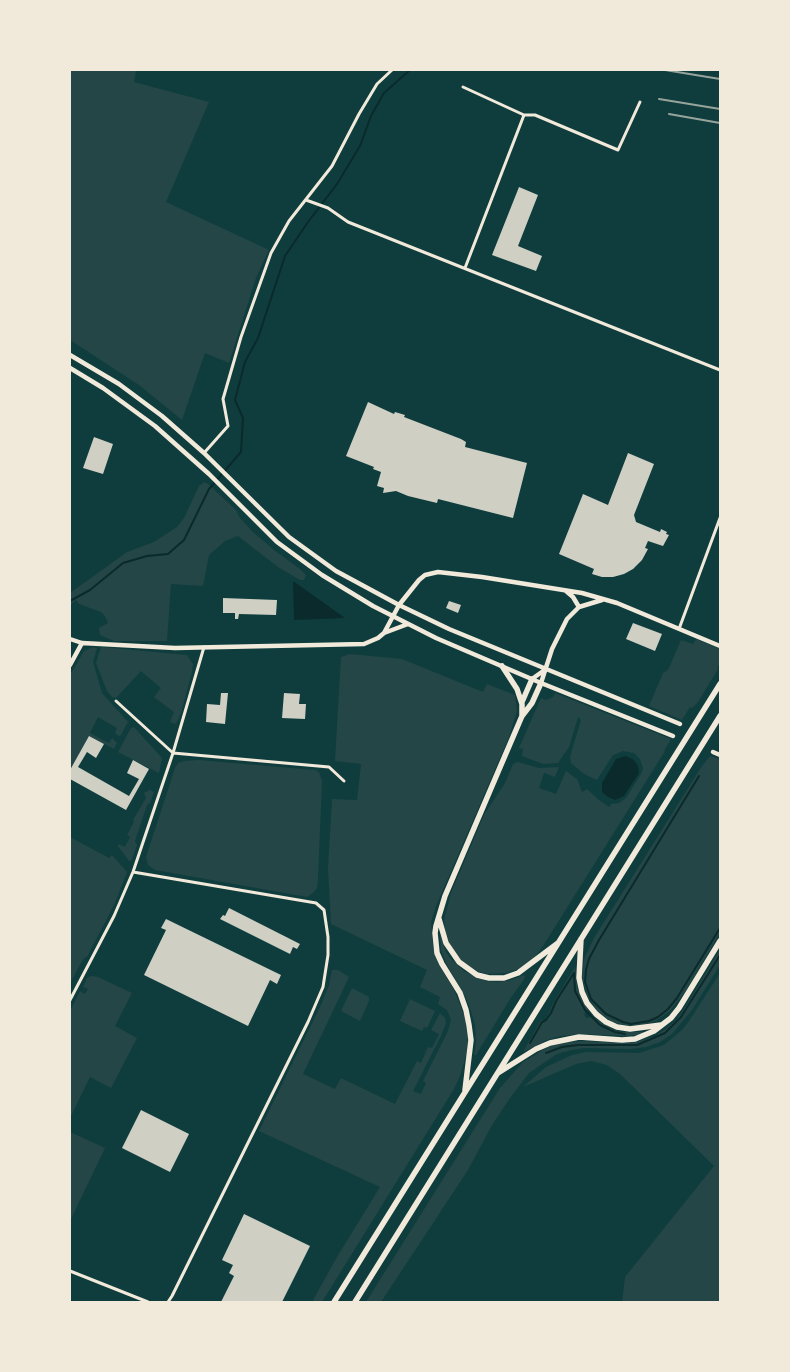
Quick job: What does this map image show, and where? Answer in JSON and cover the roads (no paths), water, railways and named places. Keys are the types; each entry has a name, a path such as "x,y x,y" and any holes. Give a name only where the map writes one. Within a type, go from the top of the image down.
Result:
{"highway":[{"path":"502,666 516,689 522,704 522,716"},
{"path":"522,704 532,679"},
{"path":"464,1093 471,1040 470,1025 460,993 437,953 435,933 445,896 522,716 532,703 541,683"},
{"path":"334,1302 562,940 720,684"},
{"path":"355,1302 719,717"},
{"path":"439,918 446,943 454,957 467,969 489,978 504,978 518,973 562,940"},
{"path":"581,937 579,978 587,1003 596,1014 606,1022 624,1028 644,1028 662,1025"},
{"path":"496,1075 536,1049 550,1043 579,1037 622,1040 635,1039 646,1035 662,1025 679,1008 720,941"}],"main road":[{"path":"70,356 98,371 162,416 219,467 266,516 307,551 351,580 399,605 471,638 680,724"},
{"path":"70,368 89,378 155,426 212,476 264,529 300,560 322,575 394,617 443,641 673,736"},
{"path":"196,461 204,453"},
{"path":"384,633 399,605 419,580 438,572 582,593 720,646"},
{"path":"563,590 573,598 579,607"},
{"path":"541,683 562,626 570,614 579,607 604,600"},
{"path":"70,665 82,643 175,648 358,645 373,641 384,633 408,624"},
{"path":"532,679 546,669"},
{"path":"713,752 720,755"}],"street":[{"path":"204,453 228,426 223,399 256,291 274,249 289,221 332,166 359,114 378,84 392,70"},
{"path":"463,87 524,115 535,115 618,150 640,102"},
{"path":"465,268 524,115"},
{"path":"306,200 328,208 348,222 720,370"},
{"path":"679,629 720,518"},
{"path":"70,638 82,643"},
{"path":"70,1000 114,916 133,872 173,753 204,647"},
{"path":"116,701 173,753 329,767 344,781"},
{"path":"133,872 316,903 324,910 328,937 328,955 323,987 308,1022 168,1302"},
{"path":"70,1271 148,1302"}],"waterway":[{"path":"70,601 90,590 123,563 147,556 168,554 184,540 209,489 241,452 243,418 235,400 245,362 258,338 285,256 337,184 360,146 371,116 384,93 410,70"},
{"path":"699,776 589,959 585,982 591,999 606,1014 623,1022 631,1024 649,1021 658,1017 677,998 720,928"},
{"path":"546,1053 562,1047 578,1045 637,1045 665,1033 681,1017 720,955"},
{"path":"574,973 575,991 585,1010 600,1025 615,1032 625,1034"},
{"path":"530,1043 542,1022 551,1013 556,1001 574,973"}],"railway":[{"path":"665,70 720,79"},
{"path":"659,99 720,109"},
{"path":"669,114 720,123"}]}
